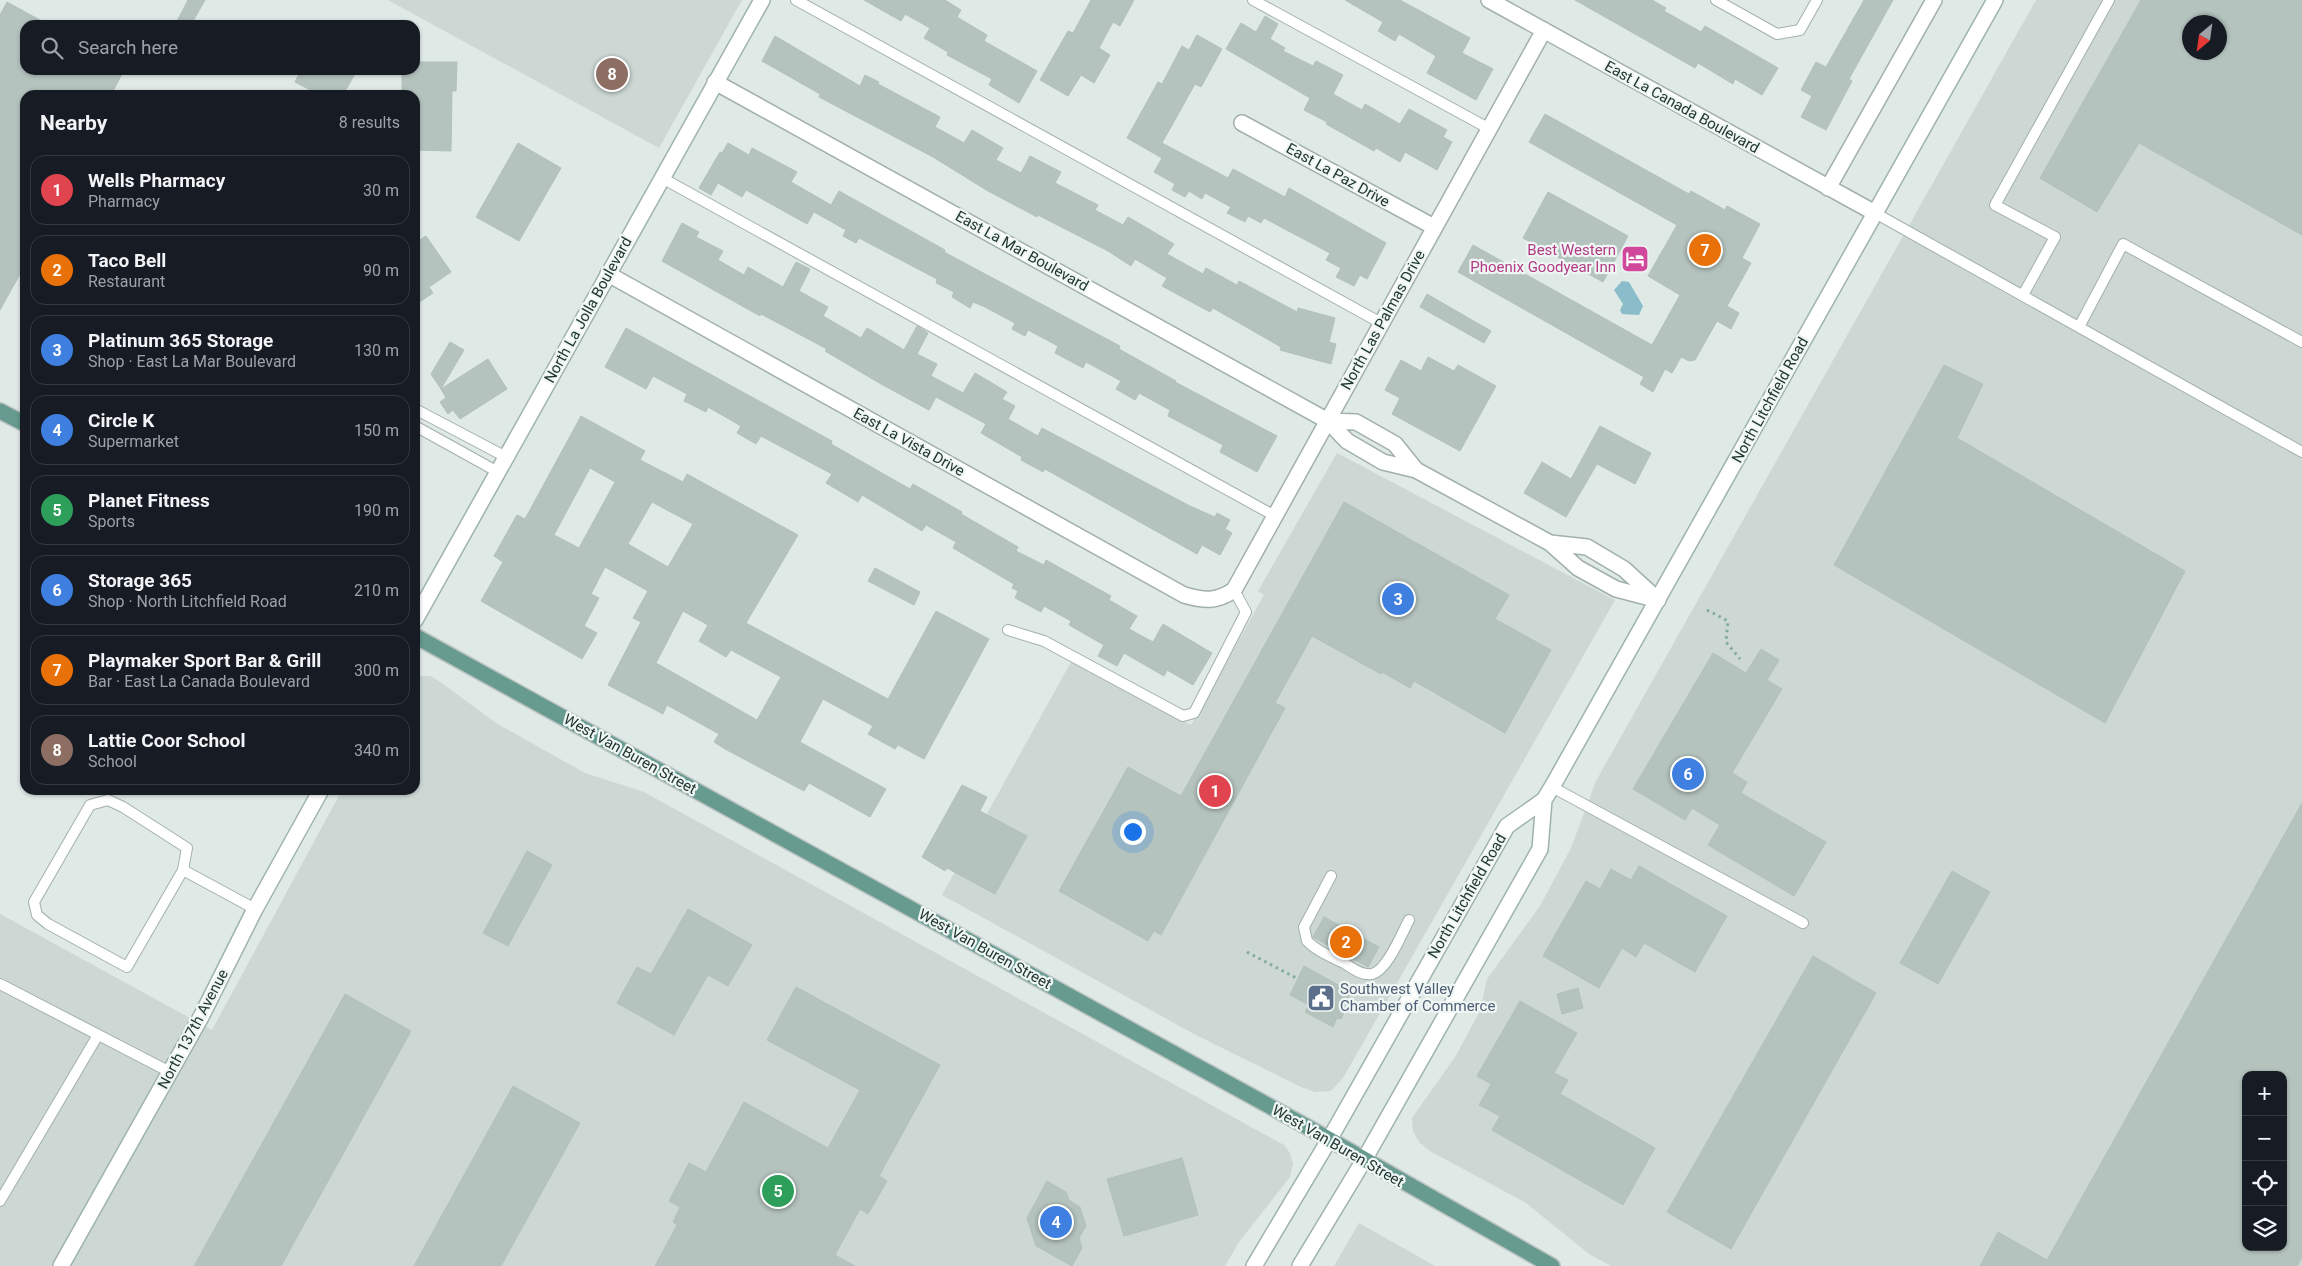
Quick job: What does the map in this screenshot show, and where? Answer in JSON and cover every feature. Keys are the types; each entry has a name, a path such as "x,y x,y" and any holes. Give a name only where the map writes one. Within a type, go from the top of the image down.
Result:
{"main road":[{"path":"0,411 20,421"},
{"name":"West Van Buren Street","path":"420,639 1329,1140 1552,1266"}],"street":[{"name":"North La Jolla Boulevard","path":"420,611 762,0"},
{"name":"East La Canada Boulevard","path":"1489,0 1875,213"},
{"path":"1828,188 1934,0"},
{"name":"North Litchfield Road","path":"1300,1266 1364,1160 1540,849 1548,794 1995,0"},
{"name":"North Las Palmas Drive","path":"1234,590 1488,128 1544,30"},
{"name":"East La Mar Boulevard","path":"715,82 1328,421 1347,441 1383,462 1416,470 1550,543 1578,568 1616,590 1658,600"},
{"name":"East La Paz Drive","path":"1242,123 1434,227"},
{"name":"East La Vista Drive","path":"608,274 1184,595 1201,600 1214,601 1234,590"},
{"name":"East La Mar Boulevard","path":"1328,421 1356,422 1396,444 1416,470"},
{"name":"East La Mar Boulevard","path":"1550,543 1587,547 1624,568 1658,600"},
{"name":"North Litchfield Road","path":"1254,1266 1329,1140 1507,826 1548,794"},
{"name":"North 137th Avenue","path":"61,1266 202,1015 255,909 318,795"}],"lane":[{"path":"796,0 1381,323"},
{"path":"1253,0 1488,128"},
{"path":"1716,0 1777,34 1800,30 1817,0"},
{"path":"2023,295 2055,237 1995,205 2109,0"},
{"path":"662,178 1275,516"},
{"path":"1875,213 2302,452"},
{"path":"2079,327 2123,244 2302,342"},
{"path":"420,412 506,457"},
{"path":"420,429 498,472"},
{"path":"1008,630 1044,641 1183,716 1194,713 1246,612 1234,590"},
{"path":"1548,794 1803,924"},
{"path":"108,800 123,807 187,848 183,870 127,967 48,924 37,915 34,902 90,805 108,800"},
{"path":"183,870 255,909"},
{"path":"1331,876 1304,927 1307,941 1321,951 1362,973 1373,974 1386,964 1409,920"},
{"path":"0,984 170,1072"},
{"path":"0,1201 98,1035"}],"path":[{"path":"1707,610 1728,621 1726,642 1740,659"},
{"path":"1247,952 1298,979"}],"shaded area":[{"path":"388,0 742,0 659,148"},
{"path":"2036,0 2302,0 2302,1266 1611,1266 1589,1254 1526,1203 1430,1151 1419,1142 1413,1131 1412,1118 1455,1057 1480,1011 1487,979 1540,906 1571,848 1596,781"},
{"path":"1337,453 1615,600 1343,1078 1331,1091 1315,1092 1301,1087 1194,1034 942,895 1071,662 1191,725 1264,595 1258,591"},
{"path":"420,676 430,676 496,723 585,773 644,792 1284,1145 1290,1153 1293,1164 1290,1177 1239,1242 1225,1266 0,1266 0,914 212,1030 339,795 420,795"},
{"path":"1359,1223 1435,1266 1334,1266"}],"water":[{"path":"1622,281 1629,282 1643,306 1639,315 1622,314 1620,310 1623,304 1614,290"}],"building":[{"path":"188,0 205,0 194,20 178,20"},
{"path":"864,0 945,0 961,10 957,17 987,35 984,41 1037,71 1019,103 989,85 992,79 947,55 948,52 924,38 930,28 905,14 901,21"},
{"path":"1091,0 1134,0 1120,26 1113,22 1099,48 1110,55 1094,83 1081,75 1068,96 1040,80 1068,31 1073,33"},
{"path":"1345,0 1400,0 1470,38 1462,53 1493,69 1476,100 1427,73 1436,56 1399,34 1395,41 1378,31 1383,22"},
{"path":"1575,0 1652,0 1666,8 1664,11 1701,32 1705,26 1778,68 1762,95 1735,79 1733,84 1698,63 1695,68"},
{"path":"1864,0 1893,0 1849,79 1852,81 1826,130 1801,117 1812,96 1801,90 1816,62 1826,67"},
{"path":"2141,0 2302,0 2302,235 2139,143 2097,212 2040,178"},
{"path":"7,2 40,20 20,20 20,75 121,75 114,90 20,90 20,274 0,310 0,15"},
{"path":"1265,16 1278,24 1270,39 1285,48 1283,51 1313,66 1316,61 1343,75 1333,94 1362,110 1365,104 1400,124 1409,109 1447,130 1443,137 1452,142 1437,170 1405,152 1400,162 1376,148 1374,151 1326,124 1327,122 1304,110 1310,98 1226,49 1241,23 1256,32"},
{"path":"1197,35 1222,49 1201,87 1195,84 1162,143 1228,178 1233,169 1285,197 1289,188 1386,243 1367,279 1360,275 1354,286 1336,277 1341,268 1326,260 1330,253 1264,218 1261,223 1248,216 1245,222 1227,213 1231,207 1205,193 1202,199 1189,191 1185,197 1172,190 1175,184 1154,172 1162,158 1127,138 1158,82 1162,84 1182,46 1189,50"},
{"path":"775,36 860,86 865,75 879,82 878,84 940,117 935,127 964,143 972,130 1003,148 996,160 1021,173 1030,156 1061,172 1055,183 1098,205 1095,210 1123,225 1128,217 1174,244 1167,254 1203,274 1206,268 1237,285 1239,281 1297,312 1298,308 1335,318 1329,342 1336,344 1331,364 1280,350 1281,347 1213,308 1210,312 1162,286 1167,278 1135,259 1131,266 1108,251 988,191 933,157 819,97 820,94 762,61"},
{"path":"420,62 457,62 456,91 452,91 451,151 420,150 420,90 402,90 402,75 420,75"},
{"path":"298,75 354,75 346,90 310,90 295,82"},
{"path":"1545,114 1689,194 1691,191 1725,210 1727,206 1760,224 1742,258 1751,263 1727,306 1739,313 1731,329 1717,321 1695,360 1689,361 1681,357 1672,373 1665,369 1653,392 1640,384 1644,377 1458,272 1473,245 1652,345 1680,295 1648,276 1677,225 1529,142"},
{"path":"518,143 561,168 519,241 476,217"},
{"path":"728,143 749,155 752,148 797,172 791,182 831,205 839,191 945,250 944,252 1120,346 1119,349 1175,382 1277,436 1257,472 1220,452 1223,445 1168,416 1170,410 1139,393 1135,400 1116,389 1121,381 1086,362 1083,368 1055,353 1058,346 1028,330 1025,336 1012,329 1015,323 985,307 973,302 970,308 952,297 954,292 936,283 937,279 859,238 856,243 843,236 846,230 814,212 807,224 746,190 742,197 718,183 711,195 699,188 720,152 722,153"},
{"path":"1548,192 1628,236 1603,282 1523,238"},
{"path":"682,223 699,232 696,237 723,251 718,260 744,275 748,267 783,287 796,262 810,269 799,291 828,307 823,316 861,338 867,328 904,350 917,326 928,333 917,354 937,364 931,376 963,393 975,373 1007,392 1002,399 1015,406 1008,419 1038,436 1042,428 1190,506 1215,517 1217,513 1230,520 1225,529 1232,533 1220,555 1202,545 1197,554 1045,469 1043,472 1021,460 1022,457 981,433 986,424 936,397 929,410 825,351 827,349 761,314 760,316 662,261"},
{"path":"426,236 451,272 429,287 433,293 420,302 420,240"},
{"path":"1427,294 1491,331 1484,343 1420,307"},
{"path":"626,328 832,441 831,444 910,489 913,484 962,512 961,514 1018,547 1016,551 1044,565 1046,560 1111,596 1109,600 1137,616 1129,629 1153,642 1163,624 1212,653 1193,685 1167,670 1164,676 1124,653 1117,666 1098,656 1104,645 1069,625 1071,621 1044,606 1041,612 1015,598 1018,591 1012,588 1014,584 953,548 956,542 926,525 922,531 862,495 858,502 826,483 832,474 761,436 756,444 737,433 741,426 708,407 706,412 684,401 687,394 653,376 646,389 605,367"},
{"path":"450,342 464,350 441,389 431,374"},
{"path":"1428,357 1454,371 1458,365 1496,386 1460,451 1392,414 1400,398 1385,390 1401,360 1421,371"},
{"path":"488,359 507,389 460,419 453,410 448,414 440,402 446,398 441,389"},
{"path":"1944,365 1983,384 1957,438 2185,571 2105,723 1834,565"},
{"path":"581,416 645,451 640,460 683,482 687,474 798,535 746,623 888,699 936,611 989,639 924,759 898,745 895,749 868,734 873,726 823,699 800,742 886,789 870,817 809,783 804,791 725,749 714,742 719,734 667,705 663,714 608,685 641,622 633,618 648,591 605,567 591,594 599,598 584,626 597,633 582,659 481,601 503,562 494,556 517,515 525,519","holes":["590,468 615,482 579,548 554,535","652,502 693,524 668,567 628,544","683,611 708,625 699,641 726,657 731,650 781,677 757,720 656,663"]},
{"path":"1600,426 1651,453 1635,484 1597,464 1566,517 1524,493 1542,462 1571,479"},
{"path":"1344,502 1509,595 1495,619 1551,650 1505,733 1414,681 1410,688 1312,636 1275,703 1285,708 1161,935 1154,931 1148,941 1059,891 1128,767 1181,796"},
{"path":"875,568 920,592 914,605 868,581"},
{"path":"1761,649 1779,660 1767,680 1782,689 1732,773 1747,782 1741,793 1826,842 1794,896 1708,845 1720,825 1692,808 1685,820 1633,789 1713,653 1746,673"},
{"path":"962,785 987,797 980,811 1027,836 995,894 947,868 945,871 922,857"},
{"path":"2302,803 2302,1257 2297,1266 1980,1266 1998,1232 2047,1260"},
{"path":"527,851 552,865 508,946 483,933"},
{"path":"1639,866 1727,916 1695,972 1644,943 1636,957 1622,948 1599,988 1543,956 1586,881 1600,889 1611,869 1631,880"},
{"path":"1952,871 1990,892 1938,984 1900,963"},
{"path":"688,909 752,945 728,986 708,975 674,1035 617,1003 637,967 651,974"},
{"path":"1324,917 1379,947 1368,967 1313,937"},
{"path":"1813,956 1876,993 1731,1249 1667,1212"},
{"name":"Southwest Valley Chamber of Commerce","path":"1304,966 1351,992 1346,1001 1349,1002 1341,1019 1337,1018 1333,1027 1305,1012 1309,1005 1290,995"},
{"path":"796,987 940,1065 879,1176 887,1181 868,1214 860,1209 835,1255 855,1266 655,1266 677,1225 673,1222 680,1207 669,1201 689,1163 706,1172 744,1102 828,1148 860,1090 767,1040"},
{"path":"1578,988 1583,1008 1562,1014 1557,994"},
{"path":"345,994 411,1031 281,1266 194,1266"},
{"path":"1520,1001 1577,1033 1554,1073 1568,1080 1560,1094 1655,1148 1623,1205 1492,1130 1500,1116 1479,1105 1491,1084 1477,1076"},
{"path":"513,1086 580,1123 501,1266 414,1266"},
{"path":"1182,1158 1198,1215 1124,1236 1107,1179"},
{"path":"1047,1181 1066,1192 1069,1200 1080,1207 1086,1226 1079,1238 1082,1248 1072,1266 1036,1246 1027,1218"}],"place":[{"name":"Lattie Coor School","path":"612,74"},
{"name":"Playmaker Sport Bar & Grill","path":"1705,250"},
{"name":"Best Western Phoenix Goodyear Inn","path":"1635,259"},
{"name":"Platinum 365 Storage","path":"1398,599"},
{"name":"Storage 365","path":"1688,774"},
{"name":"Wells Pharmacy","path":"1215,791"},
{"name":"Taco Bell","path":"1346,942"},
{"name":"Southwest Valley Chamber of Commerce","path":"1321,998"},
{"name":"Planet Fitness","path":"778,1191"},
{"name":"Circle K","path":"1056,1222"}]}
